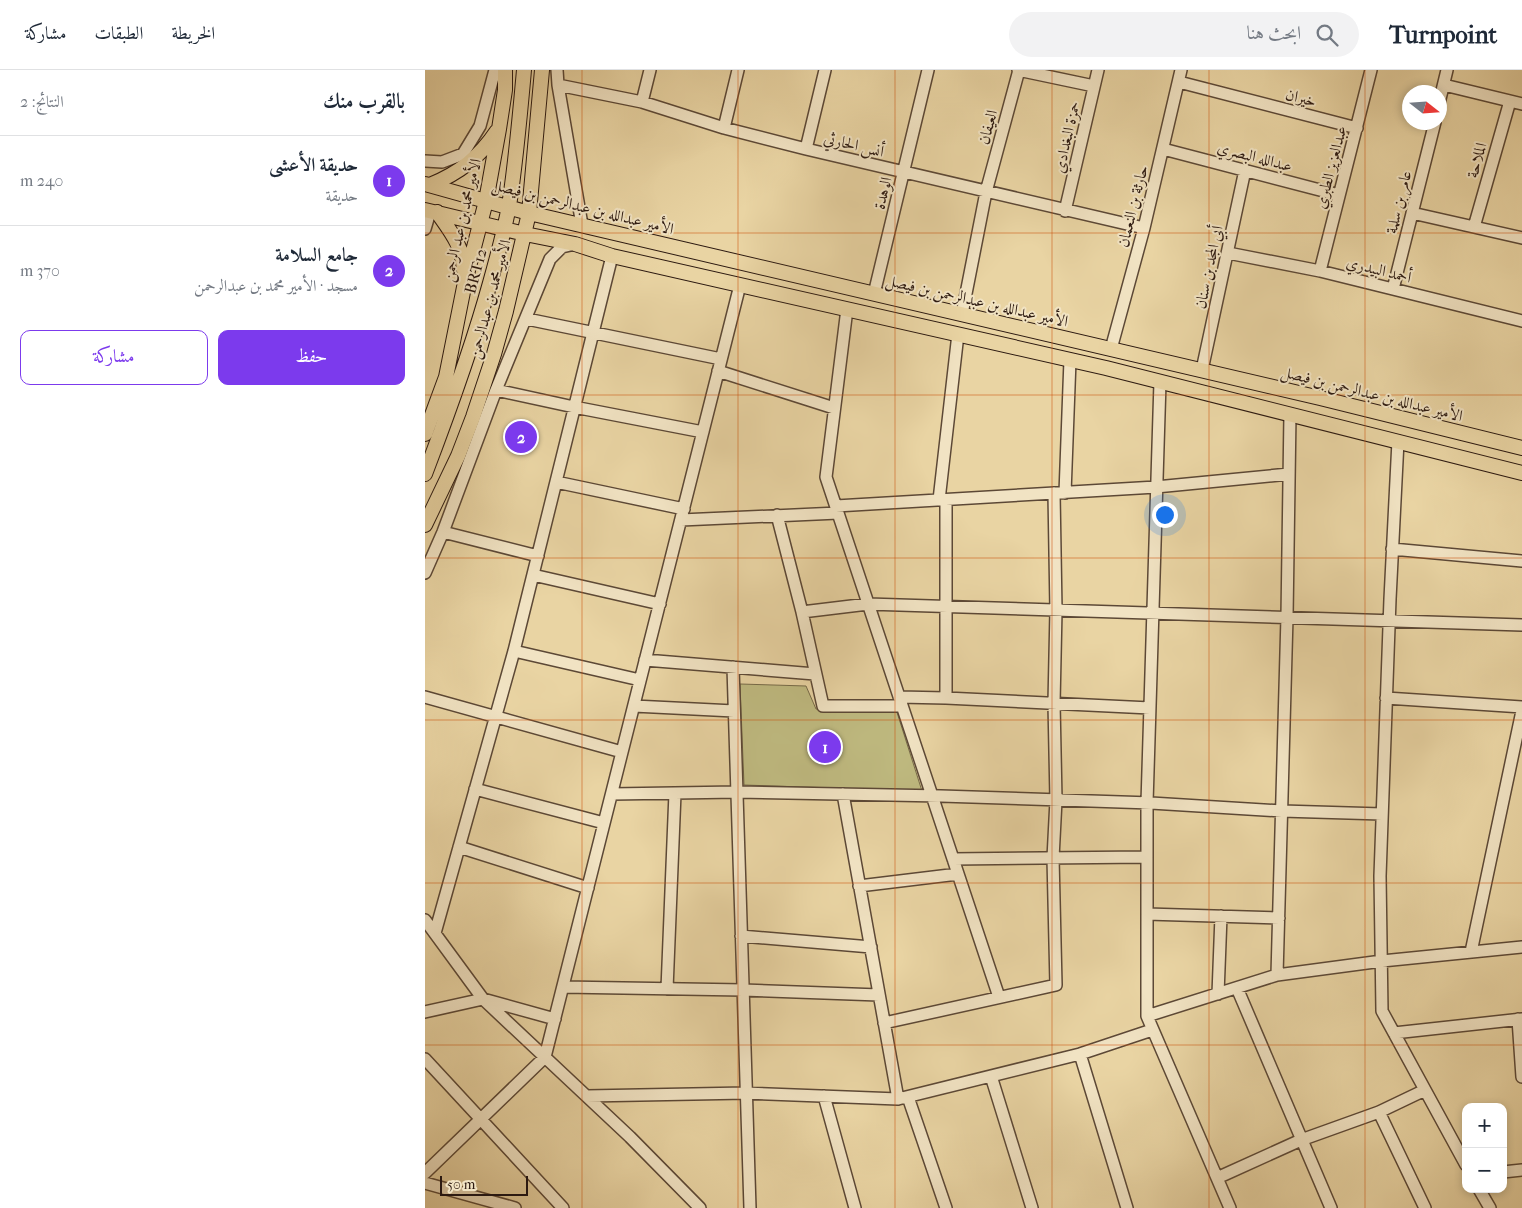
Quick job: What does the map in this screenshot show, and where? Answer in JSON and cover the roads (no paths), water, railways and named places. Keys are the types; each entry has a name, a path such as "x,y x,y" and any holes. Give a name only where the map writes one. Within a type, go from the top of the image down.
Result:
{"main road":[{"name":"الأمير محمد بن عبد الرحمن","path":"425,434 446,377 465,282 486,201 505,90 505,70"},
{"name":"BRT12","path":"425,474 478,327 509,207 524,70"},
{"name":"الأمير محمد بن عبدالرحمن","path":"425,525 473,416 506,311 529,213 542,70"},
{"path":"427,185 459,171 479,154 499,129"},
{"name":"الأمير عبدالله بن عبدالرحمن بن فيصل","path":"427,185 529,213 1203,370 1522,448"},
{"path":"430,211 575,244 612,256 1070,360 1522,473"},
{"path":"430,211 460,246 464,260 465,282"}],"street":[{"path":"425,161 441,162 463,154 480,126 495,70"},
{"path":"557,70 582,225"},
{"path":"642,102 650,70"},
{"path":"724,128 738,70"},
{"path":"806,149 825,70"},
{"name":"الوهدة","path":"874,294 928,70"},
{"path":"1018,70 1094,86"},
{"name":"العيفان","path":"962,314 986,192 1018,70"},
{"name":"حمزة البغدادي","path":"1065,211 1098,70"},
{"name":"حارثة بن النعمان","path":"1111,349 1144,228 1181,70"},
{"name":"عبدالعزيز الطبري","path":"1319,271 1371,70"},
{"path":"1444,85 1447,70"},
{"name":"خيران","path":"1179,82 1357,128"},
{"name":"أنس الحارثي","path":"558,85 642,102 724,128 806,149 1144,228"},
{"path":"1447,86 1522,104"},
{"name":"الملاحة","path":"1473,227 1510,101"},
{"name":"عامر بن سلمة","path":"1393,289 1433,130"},
{"name":"عبدالله البصري","path":"1163,149 1339,196"},
{"name":"أبي المجد بن سنان","path":"1203,370 1245,170"},
{"path":"425,228 430,211"},
{"path":"1412,212 1522,238"},
{"path":"425,573 443,532 494,396 550,259 562,247 575,244"},
{"name":"أحمد البيدري","path":"1228,253 1319,271 1522,321"},
{"path":"435,933 514,651 612,256"},
{"path":"425,1173 545,1058 740,285"},
{"path":"847,309 826,477 999,997"},
{"path":"527,319 720,365 834,408"},
{"path":"946,698 943,500 958,334"},
{"path":"884,1022 1056,985 1053,858 1056,800 1054,703 1056,610 1060,493 1070,360"},
{"path":"490,365 494,396"},
{"path":"1160,382 1147,803 1147,1016 1230,1208"},
{"path":"494,396 575,407 703,432"},
{"path":"473,416 494,396"},
{"path":"1277,975 1287,617 1290,414"},
{"path":"1398,441 1389,620 1380,876 1383,1011 1462,1159"},
{"path":"556,482 682,514 777,515 943,500 1156,487 1289,474"},
{"path":"777,515 802,612 823,706 946,698 1150,708"},
{"path":"443,532 537,556"},
{"path":"1393,549 1522,561"},
{"path":"533,575 659,604"},
{"path":"802,612 868,604 1522,625"},
{"path":"514,651 640,680"},
{"path":"645,660 815,674"},
{"path":"733,667 750,1208"},
{"path":"425,696 622,752"},
{"path":"1386,698 1522,709 1517,762 1471,952"},
{"path":"634,706 734,712"},
{"path":"475,789 604,823"},
{"path":"612,794 737,792 932,796 1147,803 1282,811 1382,814"},
{"path":"667,989 675,793"},
{"path":"843,794 884,1022 903,1098 945,1208"},
{"path":"459,847 588,888"},
{"path":"953,859 1147,857"},
{"path":"859,886 958,874"},
{"path":"1147,914 1279,918"},
{"path":"1218,994 1221,916"},
{"path":"425,920 483,999 630,1137 700,1208"},
{"path":"741,936 871,947"},
{"path":"1147,1016 1277,975 1522,947"},
{"path":"563,988 879,994"},
{"path":"1237,988 1331,1208"},
{"path":"425,1012 483,999 555,1019"},
{"path":"1395,1033 1520,1019 1522,1077"},
{"path":"587,1096 746,1093 903,1098 1080,1054 1152,1030"},
{"path":"1080,1054 1127,1208"},
{"path":"426,1061 563,1208"},
{"path":"991,1076 1032,1208"},
{"path":"1217,1178 1301,1140 1379,1112 1425,1090"},
{"path":"824,1096 855,1208"},
{"path":"1379,1112 1425,1208"},
{"path":"1507,1172 1522,1170"},
{"path":"425,1183 515,1208"},
{"path":"1481,1193 1489,1208"}],"place":[{"name":"جامع السلامة","path":"521,437"},
{"name":"حديقة الأعشى","path":"825,747"}]}
